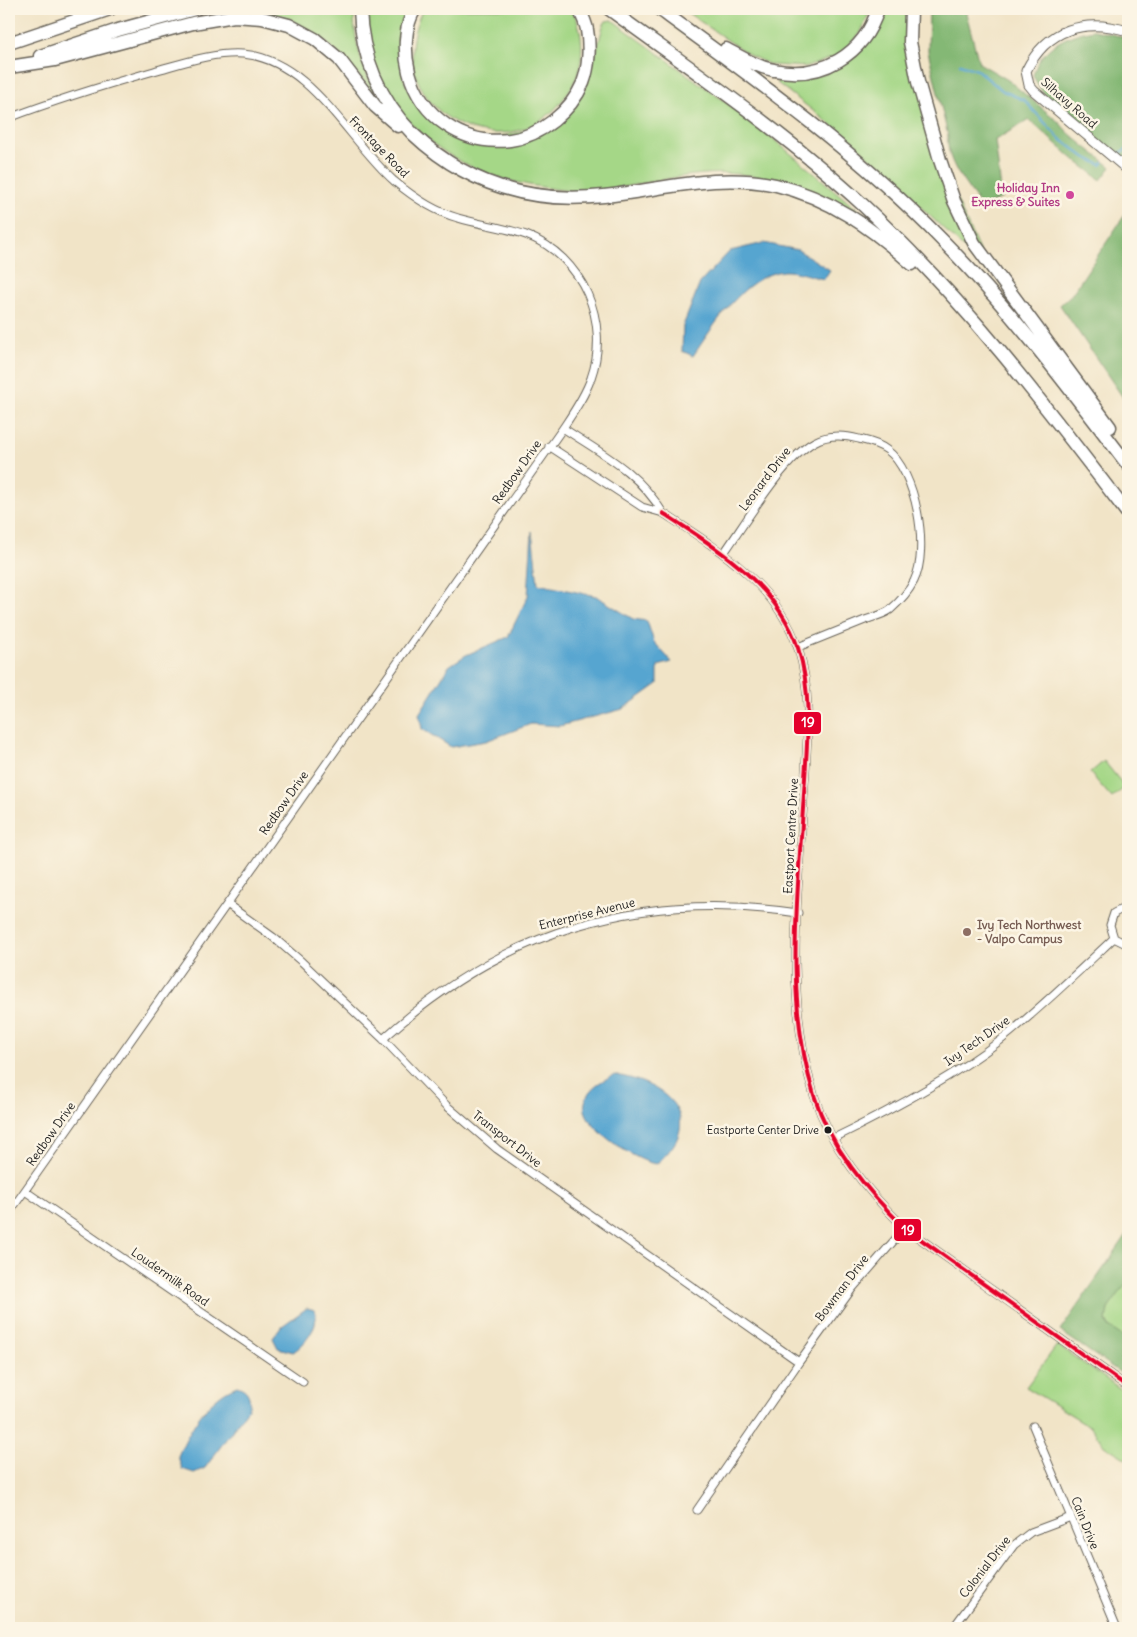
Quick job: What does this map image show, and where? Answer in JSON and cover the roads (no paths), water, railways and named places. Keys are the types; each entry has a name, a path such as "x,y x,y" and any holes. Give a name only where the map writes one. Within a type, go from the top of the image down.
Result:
{"highway":[{"path":"9,42 110,9"},
{"path":"9,67 118,30 195,9"},
{"path":"360,9 361,24 370,66 381,93 403,124 434,153"},
{"path":"416,9 407,35 407,62 412,82 421,101 433,116 456,130 482,140 511,140 541,129 564,111 583,83 588,56 587,28 578,9"},
{"path":"609,9 796,147 862,204 944,285 1029,384 1128,514"},
{"path":"659,9 821,129 884,184 943,240 1001,303 1128,464"},
{"path":"683,26 753,63 773,70 802,73 826,68 854,50 868,31 878,9"},
{"path":"911,9 910,42 918,82 940,160 954,201 974,243 1114,433 1128,464"},
{"path":"9,67 54,60 193,23 234,16 262,18 289,25 315,39 339,59 376,106 404,132 455,168 487,182 518,192 564,198 604,196 694,181 734,181 776,185 814,197 848,213 879,234 916,268 944,285"}],"street":[{"name":"Silhavy Road","path":"1128,31 1099,25 1070,29 1053,38 1039,50 1026,71 1026,78 1034,91 1128,170"},
{"name":"Frontage Road","path":"9,118 121,80 198,58 223,54 243,54 278,63 311,89 376,162 412,194 455,218 527,236 546,245 562,257 575,273 588,293 595,314 597,346 591,379 563,428"},
{"name":"Redbow Drive","path":"9,1213 563,428"},
{"name":"Eastport Centre Drive","path":"563,428 634,476 651,493 663,513"},
{"name":"Leonard Drive","path":"724,553 786,467 800,451 816,440 835,435 870,442 887,450 900,463 908,476 916,505 920,562 914,581 889,611 798,647"},
{"name":"Eastport Centre Drive","path":"549,446 642,507 663,513 724,553 768,596 786,623 798,647 805,677 808,722 796,977 800,1035 814,1096 834,1138 859,1179 905,1228 1128,1387"},
{"name":"Transport Drive","path":"227,904 273,937 302,962 382,1039 447,1106 497,1149 799,1362"},
{"path":"1128,906 1119,908 1111,919 1111,932 1114,938 1128,945"},
{"name":"Enterprise Avenue","path":"382,1039 430,998 460,978 532,940 568,928 644,911 679,907 763,908 798,913"},
{"name":"Ivy Tech Drive","path":"834,1138 887,1112 937,1083 1000,1041 1055,994 1114,938"},
{"name":"Loudermilk Road","path":"25,1191 303,1382"},
{"name":"Bowman Drive","path":"697,1510 852,1289 905,1228"},
{"name":"Cain Drive","path":"1033,1426 1117,1628"},
{"name":"Colonial Drive","path":"953,1628 1014,1544 1032,1532 1071,1517"}],"water":[{"path":"764,243 798,250 830,270 824,279 783,271 755,282 720,317 693,356 682,351 683,326 700,283 730,251"},
{"path":"532,531 538,584 596,596 633,619 647,621 654,642 672,662 658,666 658,684 623,709 560,726 531,724 486,741 451,747 422,729 419,714 449,666 466,655 508,637 528,596"},
{"path":"615,1075 634,1079 651,1086 665,1095 675,1106 680,1119 679,1133 672,1148 656,1164 647,1162 623,1150 599,1131 590,1121 585,1111 585,1102 589,1092 601,1082"},
{"path":"307,1308 315,1310 316,1316 307,1340 293,1352 278,1348 273,1338 282,1326"},
{"path":"237,1386 244,1389 248,1395 250,1401 248,1409 205,1468 194,1473 182,1469 178,1456 194,1424 217,1398"}],"waterway":[{"path":"960,64 977,70 1003,91 1024,100 1059,138 1083,156 1101,165 1103,163"},
{"path":"1119,154 1128,148"}],"place":[{"name":"Holiday Inn Express & Suites","path":"1070,195"},
{"name":"Ivy Tech Northwest - Valpo Campus","path":"967,932"},
{"name":"Eastporte Center Drive","path":"828,1130"}]}
